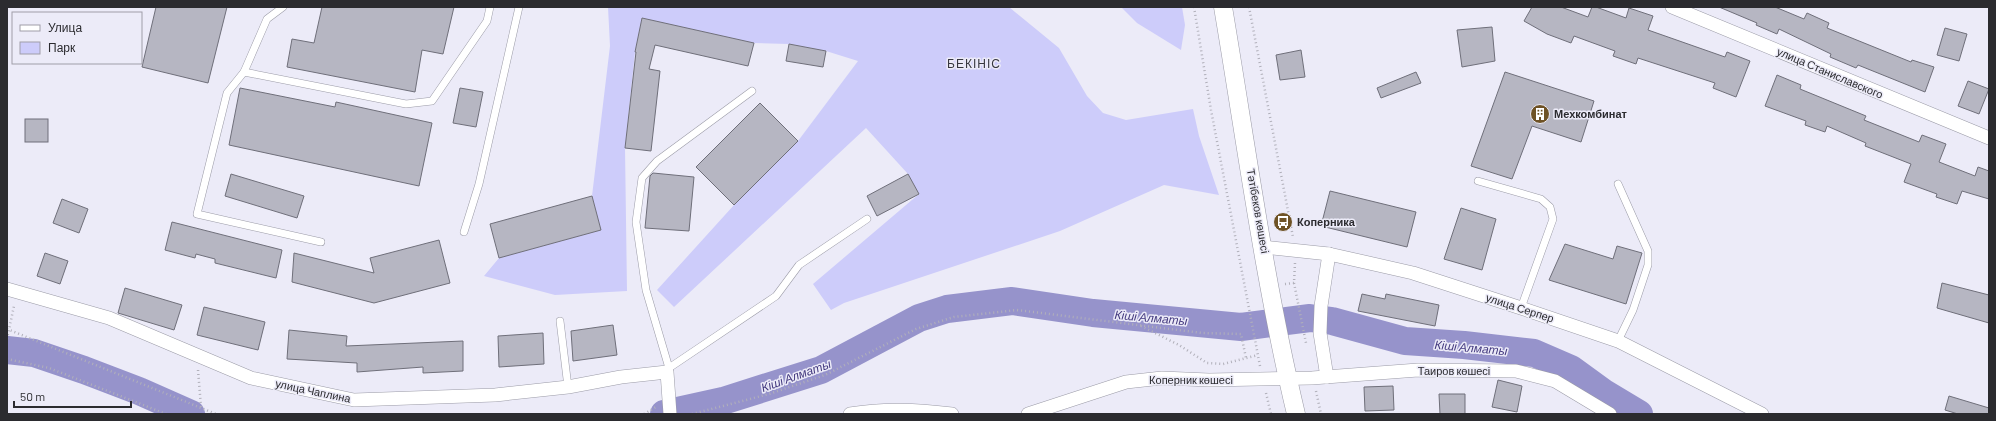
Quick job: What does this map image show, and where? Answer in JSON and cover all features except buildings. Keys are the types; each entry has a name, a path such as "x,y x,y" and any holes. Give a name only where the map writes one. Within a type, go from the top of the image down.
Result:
{"main road":[{"name":"Тәтібеков көшесі","path":"1223,7 1263,247 1296,414"}],"street":[{"name":"улица Станиславского","path":"1672,7 1989,138"},
{"name":"улица Серпер","path":"1263,247 1329,254 1413,273 1521,308 1618,341 1762,414"},
{"path":"1327,377 1320,333 1321,306 1329,254"},
{"name":"улица Чаплина","path":"12,290 110,318 251,378 354,400 494,395 568,387 668,370"},
{"path":"666,409 668,370"},
{"name":"Таиров көшесі","path":"1288,379 1418,370 1516,371 1555,382 1610,414"},
{"name":"Коперник көшесі","path":"1028,414 1126,382 1162,378 1209,380 1288,379"},
{"path":"850,414 882,409 911,409 952,414"}],"lane":[{"path":"283,7 267,19 244,72 227,92 197,214 321,242"},
{"path":"244,72 406,104 432,101 487,21 490,7"},
{"path":"464,232 479,184 519,7"},
{"path":"752,91 656,161 642,178 636,222 646,290 668,370 776,296 799,266 867,219"},
{"path":"1478,181 1542,199 1550,206 1553,219 1521,308"},
{"path":"1618,184 1648,251 1648,265 1633,310 1618,341"},
{"path":"560,321 568,387"}],"path":[{"path":"1194,7 1211,110 1255,343"},
{"path":"1249,7 1295,250 1294,283 1304,333"},
{"path":"7,338 12,290"},
{"path":"692,414 768,394 825,375 916,329 954,317 1017,310 1202,333 1241,334 1246,358"},
{"path":"1138,325 1179,345 1207,363 1223,364 1258,355"},
{"path":"8,329 216,414"},
{"path":"7,359 49,368 166,414"},
{"path":"197,364 200,407"},
{"path":"644,414 666,409"}],"green space":[{"path":"608,7 1009,7 1059,48 1087,96 1103,113 1126,120 1193,109 1199,136 1219,195 1164,185 1060,231 844,303 831,310 813,284 919,194 908,174 866,128 674,307 657,290 734,205 798,141 858,61 826,51 789,44 754,43 642,18 635,52 625,148 627,291 555,295 484,276 499,258 601,230 592,196 610,46"},
{"path":"1121,7 1182,7 1185,25 1181,50 1137,23"}],"waterway":[{"name":"Кіші Алматы","path":"664,414 723,401 821,370 919,318 947,309 1012,301 1093,313 1241,327 1310,318 1332,321 1405,341 1464,345 1534,353 1571,369 1604,393 1639,414"},
{"name":"Кіші Алматы","path":"7,350 34,353 84,370 139,391 191,414"}],"place":[{"name":"Мехкомбинат","path":"1540,114"},
{"name":"Коперника","path":"1283,222"}],"district":[{"name":"БЕКІНІС","path":"974,64"}]}
